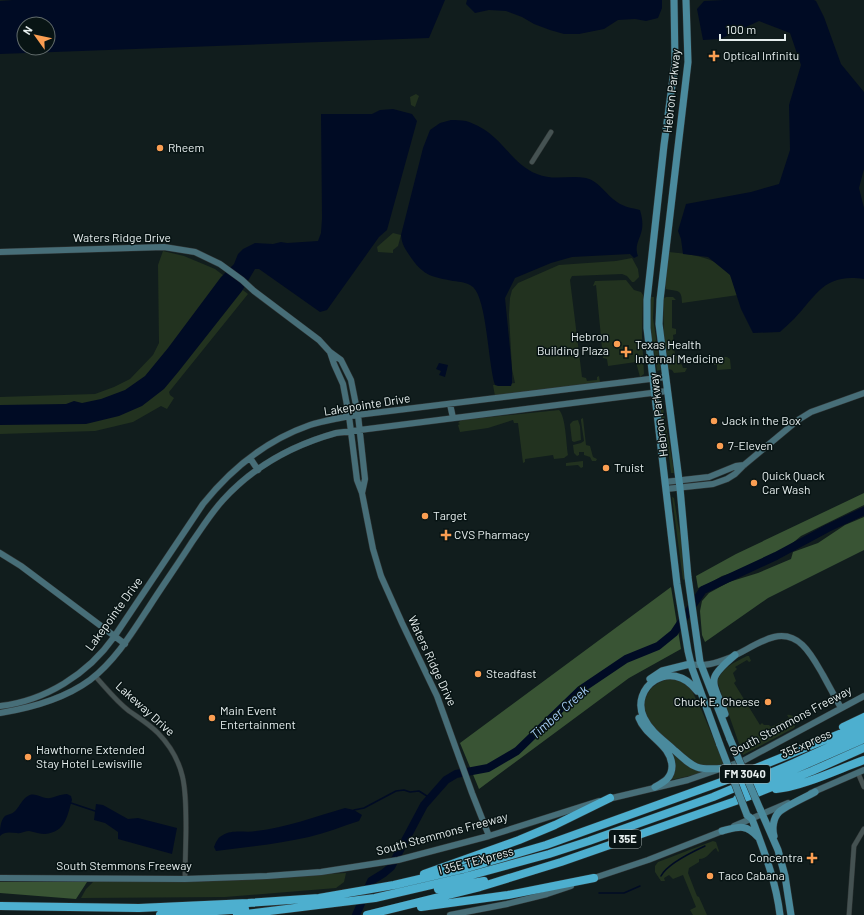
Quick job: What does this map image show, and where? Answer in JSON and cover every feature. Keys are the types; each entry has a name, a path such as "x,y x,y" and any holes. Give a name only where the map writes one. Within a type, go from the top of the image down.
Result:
{"highway":[{"path":"753,769 864,717"},
{"name":"South Stemmons Freeway","path":"0,906 155,907 248,903 319,898 394,885 467,868 546,845 677,798 864,724"},
{"name":"35Express","path":"713,797 864,732"},
{"path":"733,802 745,791 864,739"},
{"name":"I 35E","path":"371,914 447,896 517,876 733,802 812,771 864,748"},
{"path":"767,789 783,788 817,778 864,760"},
{"path":"546,845 713,797"},
{"name":"I 35E TEXpress","path":"237,915 304,908 375,898 460,878 549,854 713,797"},
{"path":"394,885 519,840 555,825 610,798"},
{"path":"375,898 517,876"},
{"path":"371,914 508,895 594,878"},
{"path":"160,915 270,907 319,898"},
{"path":"0,903 22,907"}],"main road":[{"name":"Hebron Parkway","path":"674,0 676,63 664,145 648,289 647,328 677,584 690,664 702,699"},
{"name":"Hebron Parkway","path":"686,0 688,62 661,290 659,324 679,484 688,577 697,648 701,666 725,726"},
{"path":"665,137 678,138"},
{"path":"664,145 678,146"},
{"name":"Waters Ridge Drive","path":"0,252 164,247 195,252 220,264 319,340 330,352 341,360 351,380 358,415 365,479 362,493"},
{"path":"648,289 661,290"},
{"name":"Waters Ridge Drive","path":"330,352 343,384 349,416 357,480 362,493 381,576 435,690 489,836"},
{"name":"Lakepointe Drive","path":"0,706 49,692 69,681 104,652 202,504 225,479 250,458 263,448 284,436 311,425 349,416 603,386 666,377"},
{"name":"Lakepointe Drive","path":"0,713 24,709 62,696 95,676 125,644 201,529 223,500 258,470 277,457 303,444 330,435 350,431 584,401 654,394 667,391"},
{"path":"665,486 679,484 713,484 727,479 735,474 798,420 811,412 864,393"},
{"path":"450,404 453,418"},
{"path":"250,458 258,470"},
{"path":"191,522 201,529"},
{"path":"0,552 125,644"},
{"path":"123,624 134,630"},
{"path":"655,787 666,782 670,776 672,760 669,752 646,731 641,723 637,708 638,698 644,685 662,671 690,664 701,666 714,664 763,640 773,637 786,636 795,639 802,644 812,655 840,708"},
{"path":"725,726 726,718 713,686 716,673 735,655"},
{"path":"702,699 692,684 685,679 673,676 661,677 650,684 645,691 641,703 643,717 662,740 694,766 700,769 708,770 725,768"},
{"name":"South Stemmons Freeway","path":"0,878 185,879 273,876 342,870 398,860 489,836 588,804 688,780 725,768 743,761 864,696"},
{"name":"FM 3040","path":"702,699 761,841 774,879 780,915"},
{"name":"FM 3040","path":"725,726 778,850 786,881 791,915"},
{"path":"450,915 507,904 547,894 648,860 722,831 761,812 815,792 862,772"},
{"path":"778,850 773,830 775,818 779,812 815,792"},
{"path":"722,831 740,827 747,828 752,831 761,841"}],"street":[{"path":"532,162 551,132"},
{"name":"Lakeway Drive","path":"95,676 115,699 145,722 168,745 178,762 185,786 185,879"},
{"path":"862,772 864,787"},
{"path":"849,915 854,846 864,829"}],"green space":[{"path":"416,94 419,96 415,107 411,105 410,97"},
{"path":"393,233 401,235 398,246 393,250 393,253 378,252 377,247"},
{"path":"163,251 184,256 215,269 248,294 169,392 174,398 167,409 161,406 133,422 95,431 0,434 0,397 95,394 130,379 153,355 159,343 158,265"},
{"path":"669,252 700,257 715,262 730,274 738,295 682,303 680,293 666,289 665,284"},
{"path":"632,258 638,269 639,277 634,282 622,274 572,276 570,280 582,377 586,378 587,381 597,380 597,377 599,376 600,382 495,396 493,385 515,383 512,369 509,315 512,290 518,283 559,265 616,261"},
{"path":"626,280 634,290 641,292 643,295 642,336 644,374 640,377 636,362 608,366 607,359 603,358 596,285 593,286 595,281"},
{"path":"651,297 654,297 653,318 661,370 657,371 649,314"},
{"path":"666,297 673,297 676,300 672,300 672,328 676,329 676,334 673,335 675,356 679,356 678,361 683,368 687,368 685,372 674,373 672,370 668,369 664,335 663,299"},
{"path":"723,357 730,359 731,369 717,370 717,365 714,365 713,359"},
{"path":"659,399 662,399 674,473 671,473 668,448 662,425"},
{"path":"559,410 563,418 568,455 564,458 554,459 553,455 525,459 525,462 523,463 518,423 514,423 513,420 488,428 460,432 458,425 460,424 458,423 461,420"},
{"path":"583,418 586,445 590,446 593,457 597,459 596,461 592,461 590,457 584,455 584,452 579,452 579,455 577,456 574,453 573,445 584,441 581,421"},
{"path":"578,420 581,440 574,442 572,441 570,424 573,421"},
{"path":"583,461 583,467 581,468 578,465 566,466 566,463"},
{"path":"864,493 864,505 801,536 789,546 772,556 738,571 722,576 698,588 696,576 736,554"},
{"path":"672,497 674,498 681,537 686,578 683,580"},
{"path":"864,517 864,550 768,598 705,642 702,635 700,611 702,601 709,593 729,582 758,573 791,559 793,552 818,543 845,525"},
{"path":"671,587 681,649 629,678 479,789 460,743"},
{"path":"749,656 751,661 749,662 747,660 735,667 737,669 733,673 736,681 734,683 760,725 762,723 771,727 789,718 787,715 792,715 796,724 794,728 743,755 717,681 725,669"},
{"path":"671,678 682,681 691,689 702,711 724,764 708,767 689,759 663,739 646,719 644,706 648,693 662,681"},
{"path":"664,744 701,772 698,774 669,780 673,773"},
{"path":"713,841 716,842 719,851 718,852 716,848 706,857 699,859 699,862 689,868 688,873 697,896 699,897 707,915 693,915 690,910 696,907 683,875 673,879 669,875 664,878 665,881 661,881 655,872 655,866 658,862"},
{"path":"346,873 344,882 336,888 225,897 81,898 86,889 93,882 168,882"},
{"path":"0,882 87,882 76,899 0,893"}],"water":[{"path":"445,0 429,38 56,52 56,16 16,16 16,53 0,54 0,1"},
{"path":"467,0 662,0 662,8 658,18 646,21 635,19 618,20 604,29 579,34 564,34 534,24 522,17 506,11 489,10 475,13 466,4"},
{"path":"704,1 816,1 824,17 841,64 864,92 864,169 859,188 864,208 864,279 839,279 830,283 816,294 794,319 780,332 753,333 741,309 730,275 708,257 683,254 681,239 678,231 686,204 751,192 779,184 790,150 789,105 801,65 790,33 759,21 720,39 703,40 697,9"},
{"path":"393,109 412,114 417,121 387,230 379,237 327,310 320,312 259,269 255,269 242,291 179,371 164,389 142,406 119,416 86,424 0,425 0,405 66,404 74,401 82,403 101,399 125,390 145,376 221,277 234,264 238,254 243,249 255,243 273,244 281,242 318,241 321,233 322,218 321,114 372,114 380,110"},
{"path":"451,120 466,121 485,130 495,138 519,163 537,174 555,178 586,178 599,185 620,204 640,210 642,229 638,242 638,256 634,258 630,254 572,257 551,263 515,278 505,298 512,369 511,386 495,385 484,318 478,294 473,287 466,283 440,278 425,272 416,265 402,242 401,235 423,148 430,130 440,123"},
{"path":"439,363 448,365 445,377 439,375 441,371 436,369"},
{"path":"32,794 49,798 67,794 71,796 72,800 67,817 61,827 57,830 52,833 45,834 29,831 20,833 6,833 0,836 3,818 15,811 26,797"},
{"path":"96,804 103,805 128,819 138,818 177,828 172,854 118,839 118,832 105,823 94,820"},
{"path":"345,808 354,810 362,815 359,821 315,835 286,842 216,851 214,847 218,838 227,833 252,832 278,827"}],"waterway":[{"name":"Timber Creek","path":"356,915 371,881 391,867 424,805 446,780 456,774 488,768 517,751 580,690 626,659 658,646 674,633 703,590 776,556 828,528 864,511"},
{"path":"354,810 364,808 396,791 419,791 430,798"},
{"path":"71,803 95,811"},
{"path":"661,876 674,863 705,846"},
{"path":"599,893 624,893 640,886"}],"place":[{"name":"Optical Infinitu","path":"714,56"},
{"name":"Rheem","path":"160,148"},
{"name":"Hebron Building Plaza","path":"617,344"},
{"name":"Texas Health Internal Medicine","path":"626,352"},
{"name":"Jack in the Box","path":"714,421"},
{"name":"7-Eleven","path":"720,446"},
{"name":"Truist","path":"606,468"},
{"name":"Quick Quack Car Wash","path":"754,483"},
{"name":"Target","path":"425,516"},
{"name":"CVS Pharmacy","path":"446,535"},
{"name":"Steadfast","path":"478,674"},
{"name":"Chuck E. Cheese","path":"768,702"},
{"name":"Main Event Entertainment","path":"212,718"},
{"name":"Hawthorne Extended Stay Hotel Lewisville","path":"28,757"},
{"name":"Concentra","path":"812,858"},
{"name":"Taco Cabana","path":"710,876"}]}
